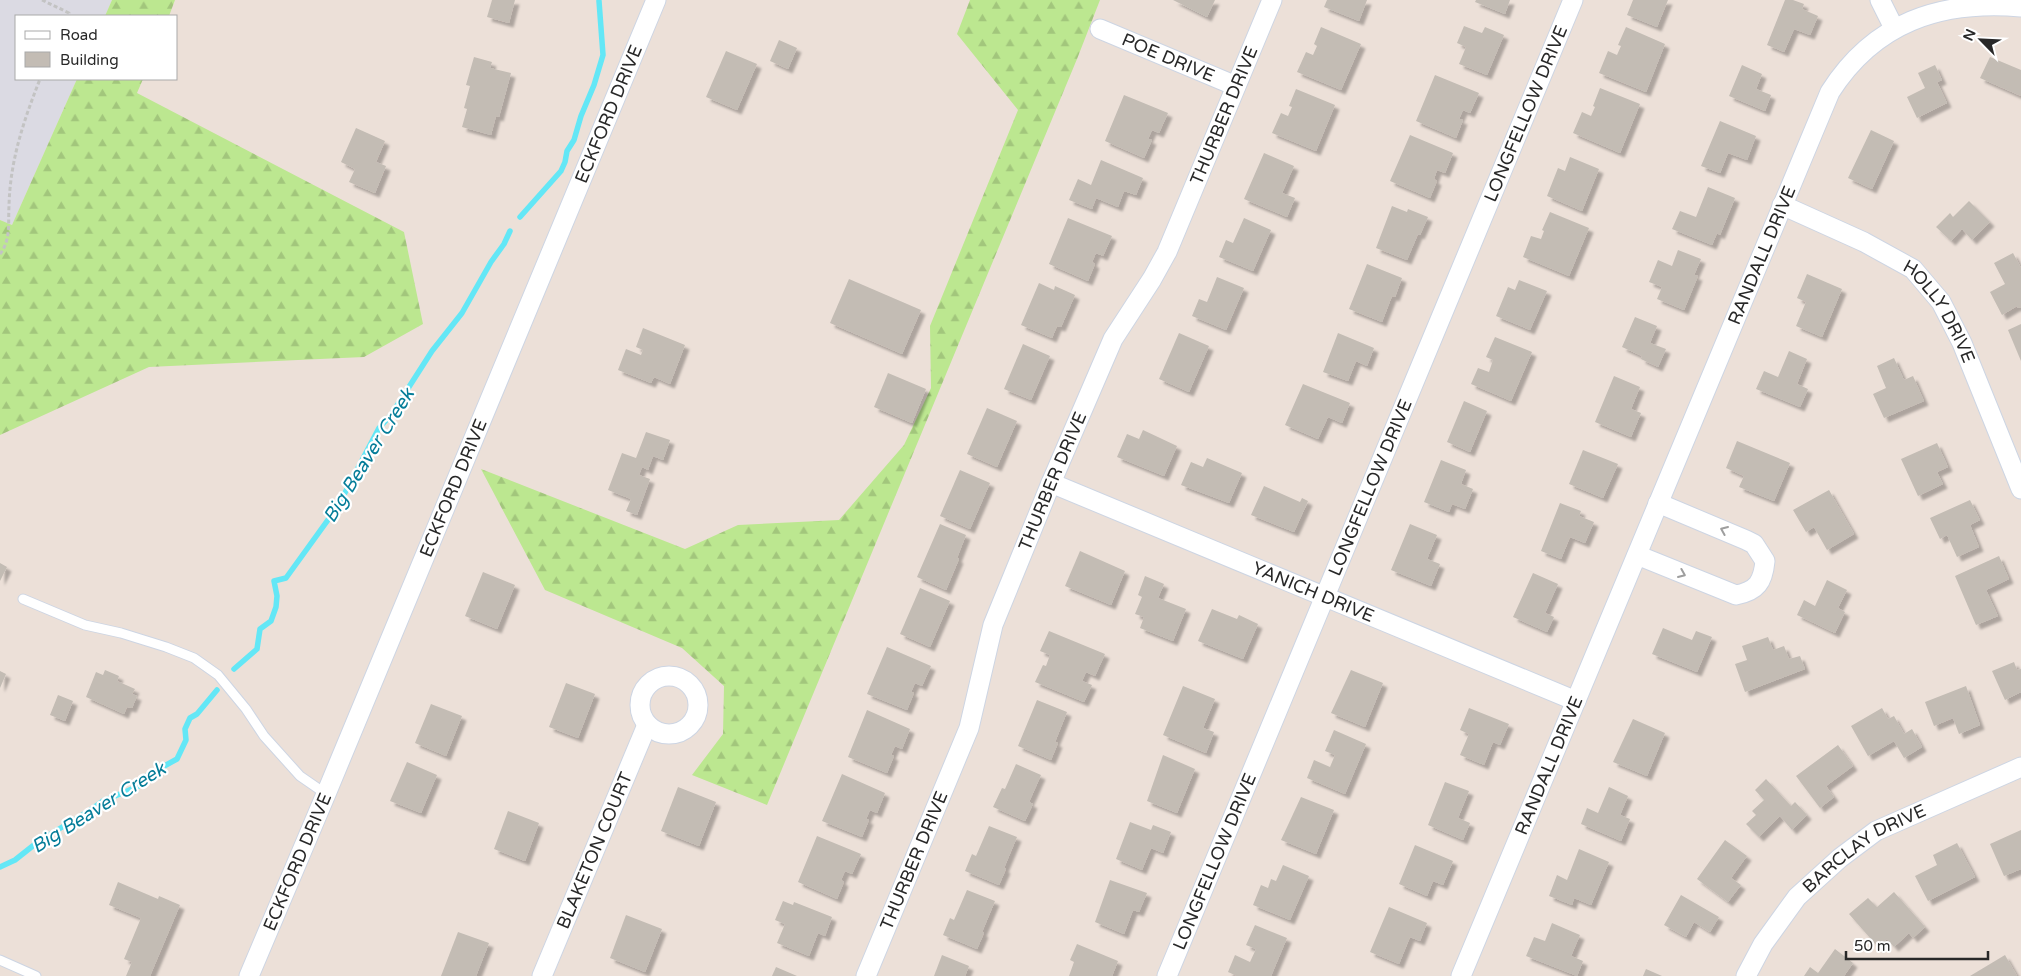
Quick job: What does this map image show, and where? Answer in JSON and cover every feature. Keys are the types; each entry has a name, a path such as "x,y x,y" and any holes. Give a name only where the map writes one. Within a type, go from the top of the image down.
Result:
{"street":[{"name":"ECKFORD DRIVE","path":"249,976 656,0"},
{"name":"THURBER DRIVE","path":"866,976 969,728 994,625 1051,483 1112,339 1152,279 1167,252 1272,0"},
{"name":"LONGFELLOW DRIVE","path":"1167,976 1574,0"},
{"path":"1880,0 1893,26"},
{"name":"RANDALL DRIVE","path":"1461,976 1830,92 1842,72 1864,48 1893,26 1940,3 2006,3 2021,7"},
{"name":"POE DRIVE","path":"1100,30 1236,86"},
{"name":"HOLLY DRIVE","path":"1782,205 1864,242 1913,269 1941,302 1962,342 2021,489"},
{"name":"YANICH DRIVE","path":"1051,483 1576,701"},
{"path":"1637,555 1736,595 1748,593 1756,588 1761,580 1765,560 1754,544 1658,503"},
{"name":"BLAKETON COURT","path":"542,976 647,725"},
{"name":"BARCLAY DRIVE","path":"1746,976 1763,944 1797,897 1840,858 1876,832 2021,767"}],"lane":[{"path":"24,599 85,625 121,633 194,658 218,675 246,709 264,736 300,776 326,794"},
{"path":"0,960 36,976"}],"path":[{"path":"42,0 69,13 68,15"},
{"path":"0,254 8,240 9,189 21,129 40,80"}],"shaded area":[{"path":"0,0 112,0 105,15 15,15 15,80 77,80 12,225 0,220"}],"green space":[{"path":"112,0 175,0 169,15 105,15"},
{"path":"970,0 1100,0 767,805 692,775 723,734 724,686 682,648 545,590 481,469 685,549 738,525 839,520 904,445 931,388 930,326 1018,110 957,34"},
{"path":"77,80 143,80 137,93 404,232 423,324 364,357 149,367 0,435 0,220 12,225"}],"building":[{"path":"492,0 515,0 509,23 487,17"},
{"path":"1173,0 1215,0 1207,17"},
{"path":"1327,0 1367,0 1359,21 1324,7"},
{"path":"1476,0 1510,0 1505,14 1475,2"},
{"path":"1633,0 1668,0 1657,27 1627,15"},
{"path":"1785,0 1793,0 1804,4 1802,9 1818,16 1810,35 1794,29 1784,52 1767,45"},
{"path":"1464,26 1482,33 1485,27 1504,35 1487,75 1459,64 1466,47 1457,43"},
{"path":"1321,27 1361,44 1341,90 1297,72 1306,52 1313,55 1317,46 1314,44"},
{"path":"1626,27 1665,44 1646,92 1599,73 1608,51 1617,55 1621,46 1618,45"},
{"path":"779,40 797,48 788,69 770,61"},
{"path":"726,51 757,64 737,110 706,97"},
{"path":"474,57 492,62 490,68 511,73 499,117 496,116 491,135 462,127 467,109 464,108 470,86 466,85"},
{"path":"1990,57 2021,70 2021,96 1980,78"},
{"path":"1742,65 1762,74 1756,89 1771,95 1765,111 1729,96"},
{"path":"1935,65 1942,80 1937,82 1947,103 1917,118 1907,97 1925,88 1918,73"},
{"path":"1435,75 1479,93 1470,113 1463,110 1459,119 1463,120 1456,138 1416,121"},
{"path":"1600,88 1640,104 1620,153 1573,133 1582,112 1591,116"},
{"path":"1296,89 1335,105 1316,151 1272,133 1281,113 1288,116 1292,107 1289,106"},
{"path":"1124,95 1168,113 1159,133 1152,130 1148,139 1152,140 1144,158 1105,141"},
{"path":"1720,121 1756,136 1747,160 1728,153 1720,173 1701,166"},
{"path":"356,128 385,141 376,162 386,166 375,193 349,182 355,169 341,162"},
{"path":"1871,130 1894,141 1872,189 1848,178"},
{"path":"1410,135 1453,153 1445,173 1437,170 1434,179 1437,181 1430,198 1390,181"},
{"path":"1264,153 1294,166 1282,193 1295,198 1287,217 1244,199"},
{"path":"1570,157 1599,169 1582,211 1547,196 1558,168 1565,171"},
{"path":"1101,160 1143,178 1136,195 1124,191 1118,207 1096,198 1092,209 1069,200 1078,179 1091,185"},
{"path":"1708,187 1735,198 1720,235 1717,233 1712,245 1672,229 1680,211 1696,217"},
{"path":"1969,201 1990,222 1972,240 1962,229 1951,241 1936,227 1950,213 1953,217"},
{"path":"1392,206 1407,212 1408,209 1428,217 1420,235 1418,234 1407,260 1376,248"},
{"path":"1550,212 1589,228 1569,276 1523,257 1531,236 1541,239 1544,231 1542,230"},
{"path":"1068,218 1112,236 1103,256 1096,253 1092,262 1095,264 1088,281 1049,264"},
{"path":"1244,218 1271,230 1253,271 1219,257 1226,240 1233,243"},
{"path":"1678,250 1701,259 1694,275 1698,276 1684,310 1657,299 1662,287 1649,282 1658,260 1672,266"},
{"path":"2013,253 2021,268 2021,307 2018,308 2017,306 2002,315 1990,292 2005,284 1994,263"},
{"path":"1367,264 1402,278 1395,297 1392,296 1382,322 1349,309"},
{"path":"1807,274 1842,289 1822,337 1796,326 1806,302 1797,298"},
{"path":"1217,277 1244,288 1226,330 1192,316 1199,299 1207,302"},
{"path":"849,279 921,310 902,354 830,323"},
{"path":"1519,280 1547,291 1530,330 1496,316 1508,287 1515,290"},
{"path":"1039,283 1054,290 1055,286 1075,295 1061,327 1057,326 1052,338 1021,325"},
{"path":"1635,317 1657,326 1650,343 1666,349 1658,367 1641,359 1642,356 1622,347"},
{"path":"2021,324 2021,361 2008,330"},
{"path":"643,328 685,345 670,384 654,377 651,383 618,370 626,349 641,355 643,350 636,347"},
{"path":"1179,333 1209,346 1189,392 1159,379"},
{"path":"1338,333 1374,348 1367,366 1356,361 1348,381 1323,372"},
{"path":"1495,337 1532,352 1511,401 1471,384 1478,368 1489,372 1493,360 1486,357"},
{"path":"1023,344 1050,356 1031,400 1004,389"},
{"path":"1789,351 1807,359 1797,384 1808,389 1800,407 1756,389 1764,371 1778,377"},
{"path":"1894,358 1904,380 1913,376 1924,401 1884,418 1873,394 1886,388 1877,366"},
{"path":"888,373 926,389 912,423 874,407"},
{"path":"1614,376 1640,387 1631,409 1641,413 1631,437 1595,422"},
{"path":"1303,384 1350,403 1342,423 1328,417 1318,439 1285,425"},
{"path":"1464,401 1487,411 1470,452 1447,442"},
{"path":"987,408 1017,421 997,467 967,454"},
{"path":"1143,430 1177,446 1164,476 1117,457 1127,434 1139,439"},
{"path":"646,432 670,440 663,460 653,456 648,470 642,467 639,475 650,479 637,515 626,511 631,499 608,490 622,453 636,458"},
{"path":"1737,441 1790,463 1774,501 1739,487 1744,476 1726,468"},
{"path":"1937,443 1948,467 1937,472 1943,484 1918,496 1901,459"},
{"path":"1583,450 1618,464 1603,498 1569,484"},
{"path":"1207,458 1242,473 1229,503 1181,485 1191,462 1203,467"},
{"path":"1441,460 1466,470 1461,484 1473,489 1465,509 1452,504 1449,512 1424,502"},
{"path":"960,470 990,483 970,529 940,516"},
{"path":"1264,486 1300,502 1302,498 1308,501 1294,532 1251,515"},
{"path":"1829,490 1854,534 1827,550 1814,527 1806,532 1793,510"},
{"path":"1970,500 1980,520 1970,525 1979,547 1957,557 1947,535 1940,539 1930,518"},
{"path":"1560,503 1581,511 1579,516 1594,522 1585,543 1570,537 1561,559 1541,551"},
{"path":"940,524 966,535 957,558 959,559 946,590 917,577"},
{"path":"1410,524 1437,535 1427,559 1440,564 1431,586 1391,570"},
{"path":"1080,551 1125,571 1111,605 1065,586"},
{"path":"1999,556 2009,579 1986,590 1998,616 1976,625 1955,576"},
{"path":"0,563 7,567 0,581"},
{"path":"483,572 515,585 497,629 465,616"},
{"path":"1533,573 1558,584 1545,613 1554,617 1547,632 1513,617"},
{"path":"1145,576 1164,584 1158,598 1186,609 1173,641 1140,628 1144,617 1135,614 1142,597 1138,595"},
{"path":"1827,580 1847,590 1838,608 1845,612 1835,633 1797,615 1804,600 1815,606"},
{"path":"920,588 950,601 930,647 900,634"},
{"path":"1212,609 1237,619 1239,615 1258,624 1243,659 1198,641"},
{"path":"1663,628 1692,640 1696,631 1712,637 1697,672 1652,654"},
{"path":"1049,631 1105,654 1095,676 1086,672 1082,681 1092,685 1084,702 1035,682 1043,665 1046,666 1050,655 1040,651"},
{"path":"1768,637 1773,650 1784,646 1789,659 1800,656 1805,669 1745,692 1735,664 1747,660 1742,646"},
{"path":"887,647 931,666 922,686 915,683 911,692 914,693 907,710 867,694"},
{"path":"2014,662 2017,670 2021,669 2021,692 2005,700 1992,671"},
{"path":"105,670 119,676 117,681 135,689 132,694 137,696 132,708 127,707 124,714 86,697 96,672 103,675"},
{"path":"1351,670 1383,683 1365,727 1331,713"},
{"path":"0,671 6,674 0,688"},
{"path":"566,683 595,694 578,738 549,727"},
{"path":"1183,686 1215,699 1203,728 1214,732 1206,753 1163,735"},
{"path":"1966,686 1980,725 1959,734 1953,718 1934,726 1925,702"},
{"path":"58,695 73,701 65,721 50,715"},
{"path":"1037,700 1067,712 1055,742 1058,743 1051,760 1018,746"},
{"path":"431,704 462,716 446,756 415,743"},
{"path":"1469,708 1509,724 1500,745 1493,742 1484,765 1460,755 1469,734 1460,730"},
{"path":"1882,708 1888,719 1894,716 1904,734 1912,729 1922,747 1904,758 1894,741 1868,756 1851,726"},
{"path":"867,710 910,729 902,749 895,746 891,755 894,756 887,773 848,757"},
{"path":"1633,719 1665,733 1647,776 1613,762"},
{"path":"1334,730 1366,744 1345,794 1307,778 1314,760 1330,767 1335,755 1325,751"},
{"path":"1838,745 1853,766 1826,786 1834,797 1820,808 1796,776"},
{"path":"1163,755 1195,769 1177,813 1147,801"},
{"path":"407,762 437,775 421,813 390,801"},
{"path":"1016,764 1041,775 1029,802 1033,804 1025,821 993,807 1002,788 1005,789"},
{"path":"842,774 885,793 877,813 870,810 866,819 869,820 862,837 822,821"},
{"path":"1766,779 1791,806 1795,802 1807,815 1792,830 1780,816 1759,837 1746,824 1756,815 1752,811 1764,800 1755,790"},
{"path":"1445,782 1469,791 1458,818 1470,823 1463,840 1428,825"},
{"path":"678,787 716,802 699,846 661,831"},
{"path":"1609,787 1628,796 1620,815 1630,819 1621,841 1581,824 1587,808 1598,813"},
{"path":"1301,797 1334,810 1316,854 1281,840"},
{"path":"508,811 539,823 525,861 494,849"},
{"path":"1130,822 1151,830 1153,825 1171,832 1163,853 1151,848 1142,870 1116,859"},
{"path":"989,826 1017,837 999,885 965,871 972,854 976,856"},
{"path":"2021,830 2021,869 2004,876 1990,844"},
{"path":"817,836 861,854 852,874 845,871 841,880 844,882 837,899 798,882"},
{"path":"1725,840 1747,856 1731,878 1741,885 1728,902 1697,879"},
{"path":"1957,843 1975,877 1928,901 1915,876 1937,865 1933,855"},
{"path":"1415,845 1453,861 1443,885 1433,881 1427,896 1399,884"},
{"path":"1579,849 1609,862 1591,905 1574,898 1572,905 1549,896 1557,875 1567,880"},
{"path":"1283,865 1309,876 1290,920 1253,905 1261,885 1268,888 1271,879 1276,881"},
{"path":"1110,880 1147,893 1139,912 1133,910 1124,934 1095,922"},
{"path":"118,882 158,899 159,896 180,905 150,976 126,976 132,962 124,959 141,918 109,905"},
{"path":"967,890 995,901 977,949 943,935 950,918 954,920"},
{"path":"1894,892 1925,927 1913,938 1909,933 1894,947 1887,939 1878,947 1849,914 1868,898 1877,907"},
{"path":"1681,895 1719,917 1710,932 1694,922 1686,937 1664,925"},
{"path":"783,901 793,905 794,902 832,917 825,936 818,933 809,956 777,943 785,924 775,920"},
{"path":"1389,907 1427,923 1420,941 1410,937 1399,964 1370,952"},
{"path":"626,915 662,929 645,972 610,958"},
{"path":"1552,923 1580,935 1571,956 1583,961 1577,976 1526,956 1534,937 1545,941"},
{"path":"1255,925 1287,938 1271,976 1237,976 1228,972 1235,955 1250,962 1256,949 1246,945"},
{"path":"458,932 489,943 476,976 441,976"},
{"path":"1077,944 1118,961 1112,976 1069,976 1074,962 1070,960"},
{"path":"1835,949 1853,963 1844,976 1804,976 1810,967 1818,973"},
{"path":"942,955 969,966 965,976 934,976"},
{"path":"2005,955 2017,976 1970,976"},
{"path":"776,967 797,976 772,976"},
{"path":"1646,969 1662,976 1643,976"}],"waterway":[{"name":"Big Beaver Creek","path":"520,217 561,171 567,151 574,140 603,55 599,1"},
{"name":"Big Beaver Creek","path":"234,669 257,649 260,629 271,621 276,607 277,596 274,581 286,578 338,506 379,428 391,415 432,351 462,313 510,231"},
{"name":"Big Beaver Creek","path":"0,867 15,860 39,841 103,801 139,786 148,775 177,759 186,740 185,729 190,718 197,714 217,690"}]}
